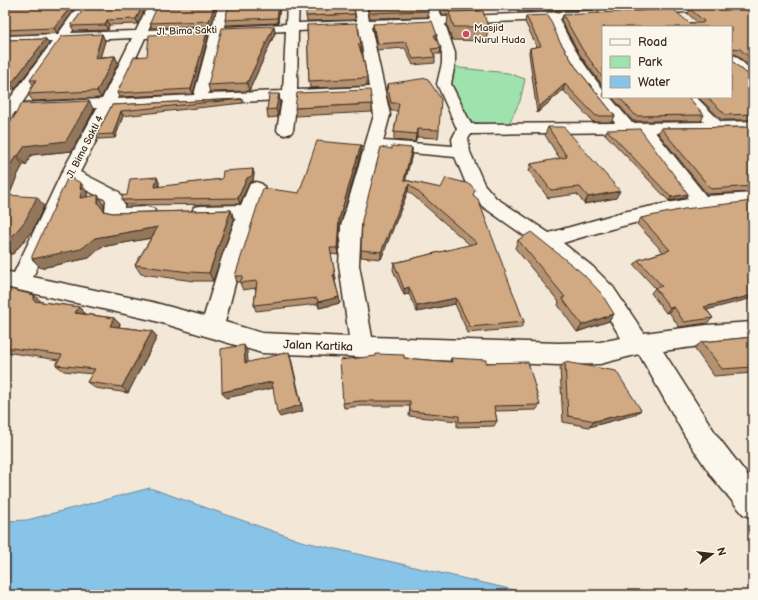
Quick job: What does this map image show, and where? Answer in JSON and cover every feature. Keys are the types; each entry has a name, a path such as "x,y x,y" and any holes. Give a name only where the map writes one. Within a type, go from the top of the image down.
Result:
{"street":[{"path":"5,11 11,5"},
{"path":"8,112 85,5"},
{"name":"Jl. Bima Sakti 4","path":"12,280 107,104 154,5"},
{"path":"200,99 219,30 224,5"},
{"path":"285,130 290,95 293,5"},
{"path":"360,5 382,114 351,226 349,265 362,347"},
{"path":"431,5 446,43 449,59 444,84 465,129"},
{"path":"519,5 529,17"},
{"path":"739,6 753,16"},
{"path":"635,9 674,10 753,6"},
{"path":"674,10 689,23"},
{"name":"Jl. Bima Sakti","path":"5,40 64,36 607,13"},
{"path":"552,16 564,45 581,70 602,92"},
{"path":"732,60 753,78"},
{"path":"8,112 107,104 378,91"},
{"path":"608,98 635,127 701,203"},
{"path":"689,98 716,126"},
{"path":"465,129 753,126"},
{"path":"465,129 460,139 462,152 476,186 488,202 546,242 586,273 605,293 706,442 739,489 753,504"},
{"path":"374,145 462,152"},
{"path":"70,174 113,196 115,200 114,211 118,214 163,213"},
{"path":"212,328 232,257 256,188"},
{"path":"546,242 612,221 701,203 753,199"},
{"path":"186,212 248,211"},
{"name":"Jalan Kartika","path":"12,280 152,311 262,343 286,346 362,347 558,354 600,353 641,344 707,335 753,332"}],"green space":[{"path":"453,65 460,68 508,73 525,79 520,101 509,124 481,124 468,119 463,114 454,96 451,84 450,74"}],"water":[{"path":"150,488 301,541 536,595 5,595 5,521 27,520"}],"building":[{"path":"11,5 72,5 54,28 5,30 5,10"},
{"path":"87,5 143,5 136,19 107,20 105,25 71,26"},
{"path":"158,5 215,5 209,21 150,23"},
{"path":"229,5 279,5 277,18 225,20"},
{"path":"306,5 353,5 355,14 306,16"},
{"path":"368,5 426,5 428,11 370,13"},
{"path":"441,5 478,5 479,9 444,10"},
{"path":"518,5 559,5 520,7"},
{"path":"753,6 753,61 740,49 733,48 733,62 753,78 753,114 726,115 708,98 732,98 732,26 602,26 602,77 582,49 563,15 673,9 689,23 703,23 704,21 690,9"},
{"path":"483,11 488,27 454,27 449,12"},
{"path":"548,15 559,40 575,66 615,116 596,116 565,84 539,107 530,48 541,46 526,16"},
{"path":"432,21 437,35 434,35 441,48 431,49 435,57 413,59 406,42 377,44 373,24"},
{"path":"357,23 361,44 358,44 363,57 367,78 309,81 307,25"},
{"path":"274,26 247,83 208,85 222,28"},
{"path":"207,32 191,89 117,93 134,57 147,56 149,35"},
{"path":"102,34 95,58 115,56 97,91 28,94 36,80 30,80 62,36"},
{"path":"46,39 11,84 5,84 5,40"},
{"path":"427,78 441,99 439,130 417,129 416,134 394,132 399,103 391,103 387,84"},
{"path":"370,90 372,104 295,108 297,93"},
{"path":"269,94 279,94 276,109 267,110"},
{"path":"620,98 689,98 704,115 636,116"},
{"path":"242,99 121,111 113,134 96,135 112,105"},
{"path":"89,101 66,141 25,146 9,167 5,178 5,122 13,119 21,104"},
{"path":"548,127 564,127 620,191 588,197 580,187 551,190 531,164 567,157"},
{"path":"753,127 753,186 711,189 661,128"},
{"path":"640,129 688,194 671,197 607,130"},
{"path":"317,141 361,145 339,219 337,248 330,248 335,274 333,275 339,297 318,302 317,298 254,305 257,281 240,283 243,276 235,276 263,188 299,193"},
{"path":"392,146 412,148 404,180 441,188 446,178 470,184 475,190 473,195 478,199 524,322 470,327 456,298 417,306 409,287 404,289 394,263 477,243 409,184 381,252 361,250 362,220 381,147 392,149"},
{"path":"253,169 252,176 247,178 238,198 122,200 122,196 127,195 130,179 157,177 155,187 222,179 223,171"},
{"path":"71,178 81,183 80,189 82,188 80,198 98,195 98,203 104,211 112,213 231,210 209,273 135,265 158,227 95,238 81,249 32,259 32,256 67,179"},
{"path":"5,195 37,197 25,221 5,245"},
{"path":"753,201 753,295 704,307 713,318 684,322 674,307 670,308 655,288 662,286 638,260 670,250 641,218 684,209"},
{"path":"531,232 582,273 601,293 614,314 582,325 562,298 565,297 518,240"},
{"path":"5,288 34,295 34,301 79,307 75,313 114,318 110,326 152,331 122,387 87,382 95,369 56,365 62,355 5,347 5,332 8,329 5,328"},
{"path":"753,337 753,367 722,369 702,342"},
{"path":"244,345 245,363 289,352 301,405 277,412 272,382 222,392 221,349"},
{"path":"376,354 404,355 404,358 452,362 451,358 486,360 486,363 528,362 540,405 494,406 497,421 459,422 459,416 410,411 410,401 360,401 343,403 340,360 376,356"},
{"path":"565,362 616,371 641,410 595,421 568,416"}],"place":[{"name":"Masjid Nurul Huda","path":"466,34"}]}
